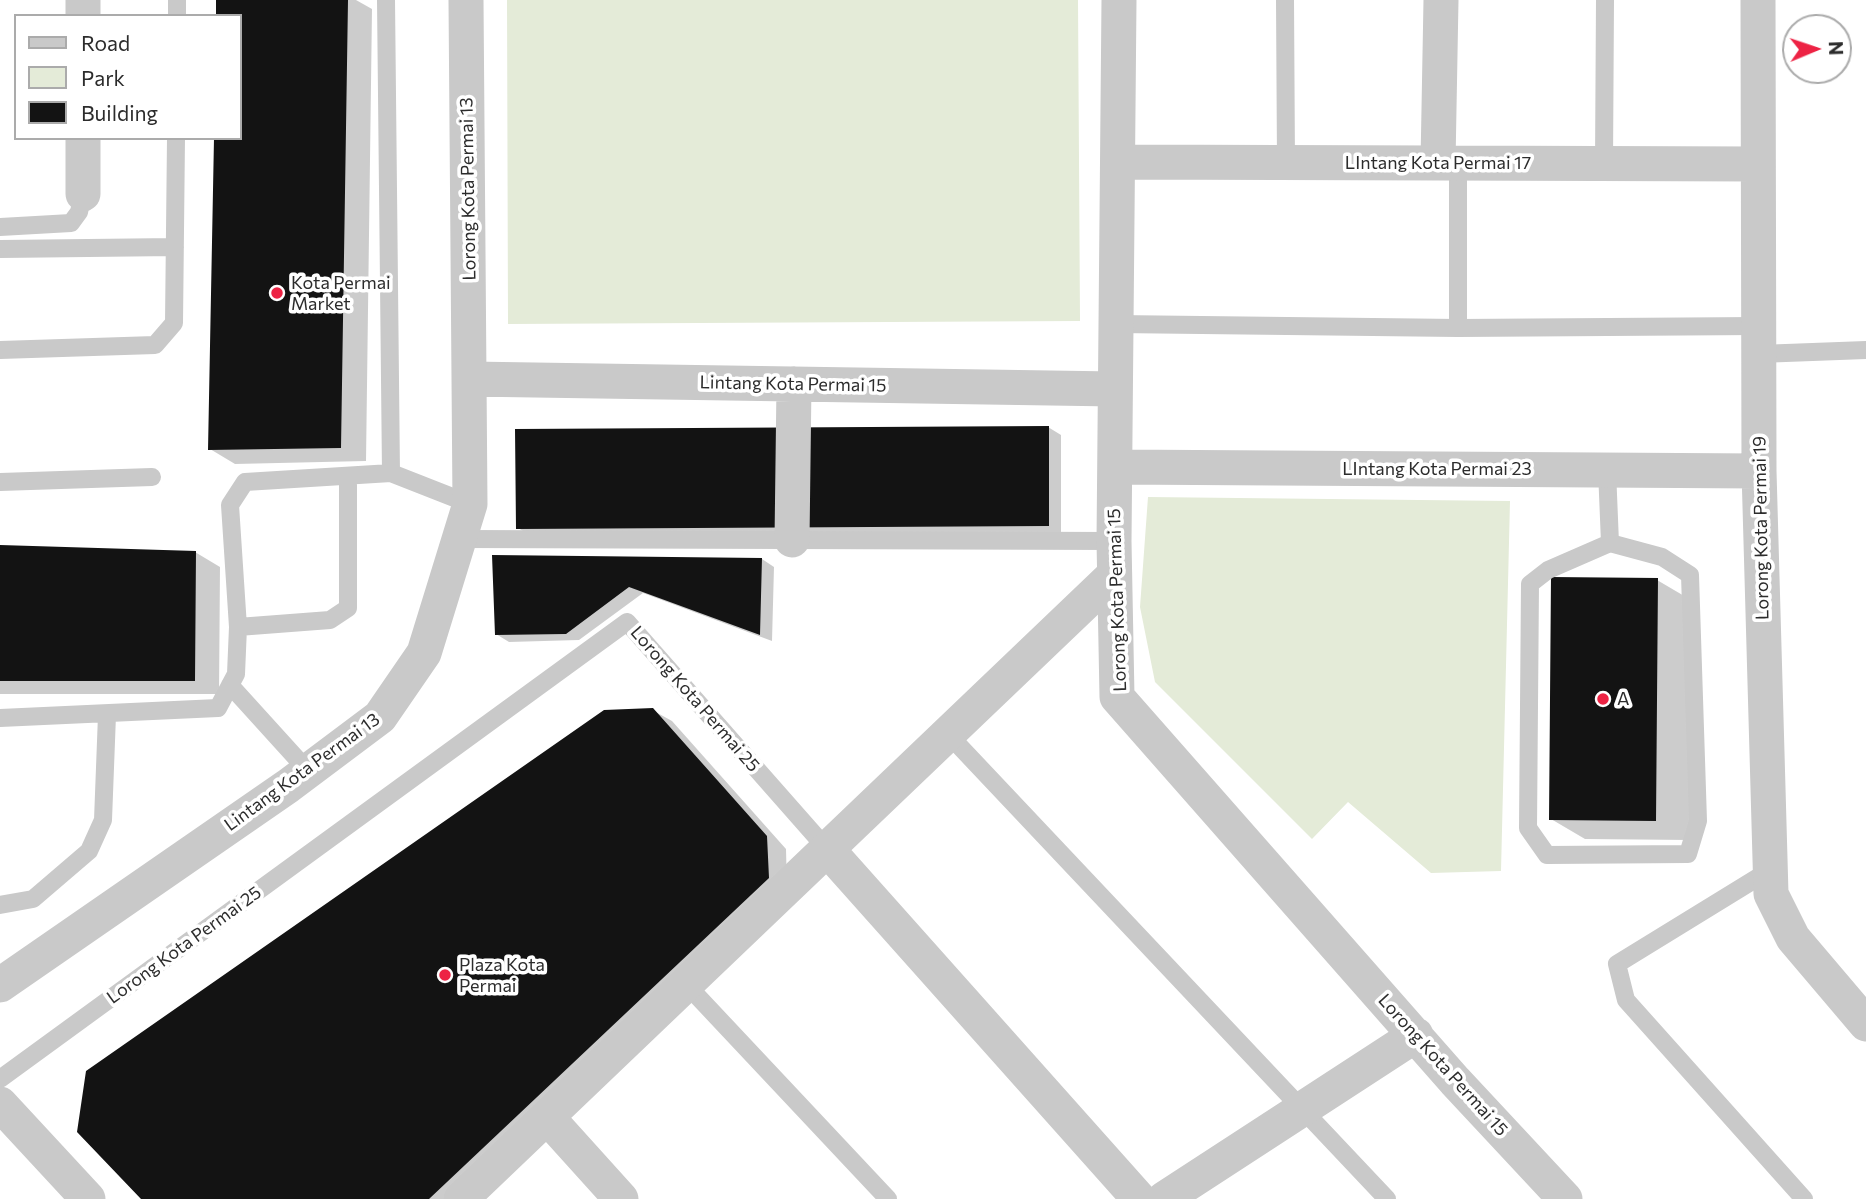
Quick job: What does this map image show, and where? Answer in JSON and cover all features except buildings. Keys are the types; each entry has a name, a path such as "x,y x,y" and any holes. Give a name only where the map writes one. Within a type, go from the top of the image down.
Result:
{"street":[{"name":"Lorong Kota Permai 13","path":"466,0 470,379"},
{"name":"Lorong Kota Permai 15","path":"1119,0 1114,558 1117,697 1416,1035 1566,1199"},
{"path":"1441,0 1448,163"},
{"name":"Lorong Kota Permai 19","path":"1758,0 1759,471 1770,894 1793,938 1866,1024"},
{"path":"83,140 83,194"},
{"name":"LIntang Kota Permai 17","path":"1118,162 1757,164"},
{"name":"Lintang Kota Permai 15","path":"470,379 1115,389"},
{"name":"Lintang Kota Permai 13","path":"0,985 308,771 380,717 424,653 461,539 470,504 470,379"},
{"path":"792,540 794,384"},
{"name":"LIntang Kota Permai 23","path":"1115,467 1759,471"},
{"path":"461,1199 949,735 1114,558"},
{"name":"Lorong Kota Permai 25","path":"827,849 1139,1199"},
{"path":"1164,1199 1416,1035"},
{"path":"0,1104 88,1199"},
{"path":"547,1117 621,1199"}],"lane":[{"path":"386,0 391,472"},
{"path":"1285,0 1286,163"},
{"path":"1604,163 1605,0"},
{"path":"0,350 155,345 174,323 176,140"},
{"path":"1448,163 1458,328"},
{"path":"0,227 71,223 79,212 83,194"},
{"path":"0,249 175,247"},
{"path":"1116,324 1458,328 1758,340 1866,350"},
{"path":"1607,470 1610,543"},
{"path":"0,719 218,708 236,674 238,627 230,505 245,482 348,478 391,472 470,504"},
{"path":"0,482 152,477"},
{"path":"238,627 330,620 348,608 348,478"},
{"path":"461,539 792,540 1114,558"},
{"path":"1610,543 1662,557 1689,575 1698,821 1688,854 1547,855 1528,828 1530,584 1548,570 1610,543"},
{"name":"Lorong Kota Permai 25","path":"0,1079 628,622 827,849"},
{"path":"230,685 308,771"},
{"path":"0,905 33,899 89,851 103,820 107,715"},
{"path":"949,735 1305,1109 1387,1199"},
{"path":"1770,870 1617,964 1626,999 1804,1199"},
{"path":"686,984 888,1199"}],"green space":[{"path":"507,0 1078,0 1080,321 508,324"},
{"path":"1148,497 1510,501 1501,871 1431,873 1348,802 1312,839 1155,682 1140,607"}],"place":[{"name":"Kota Permai Market","path":"277,293"},
{"name":"A","path":"1603,699"},
{"name":"Plaza Kota Permai","path":"445,975"}]}
